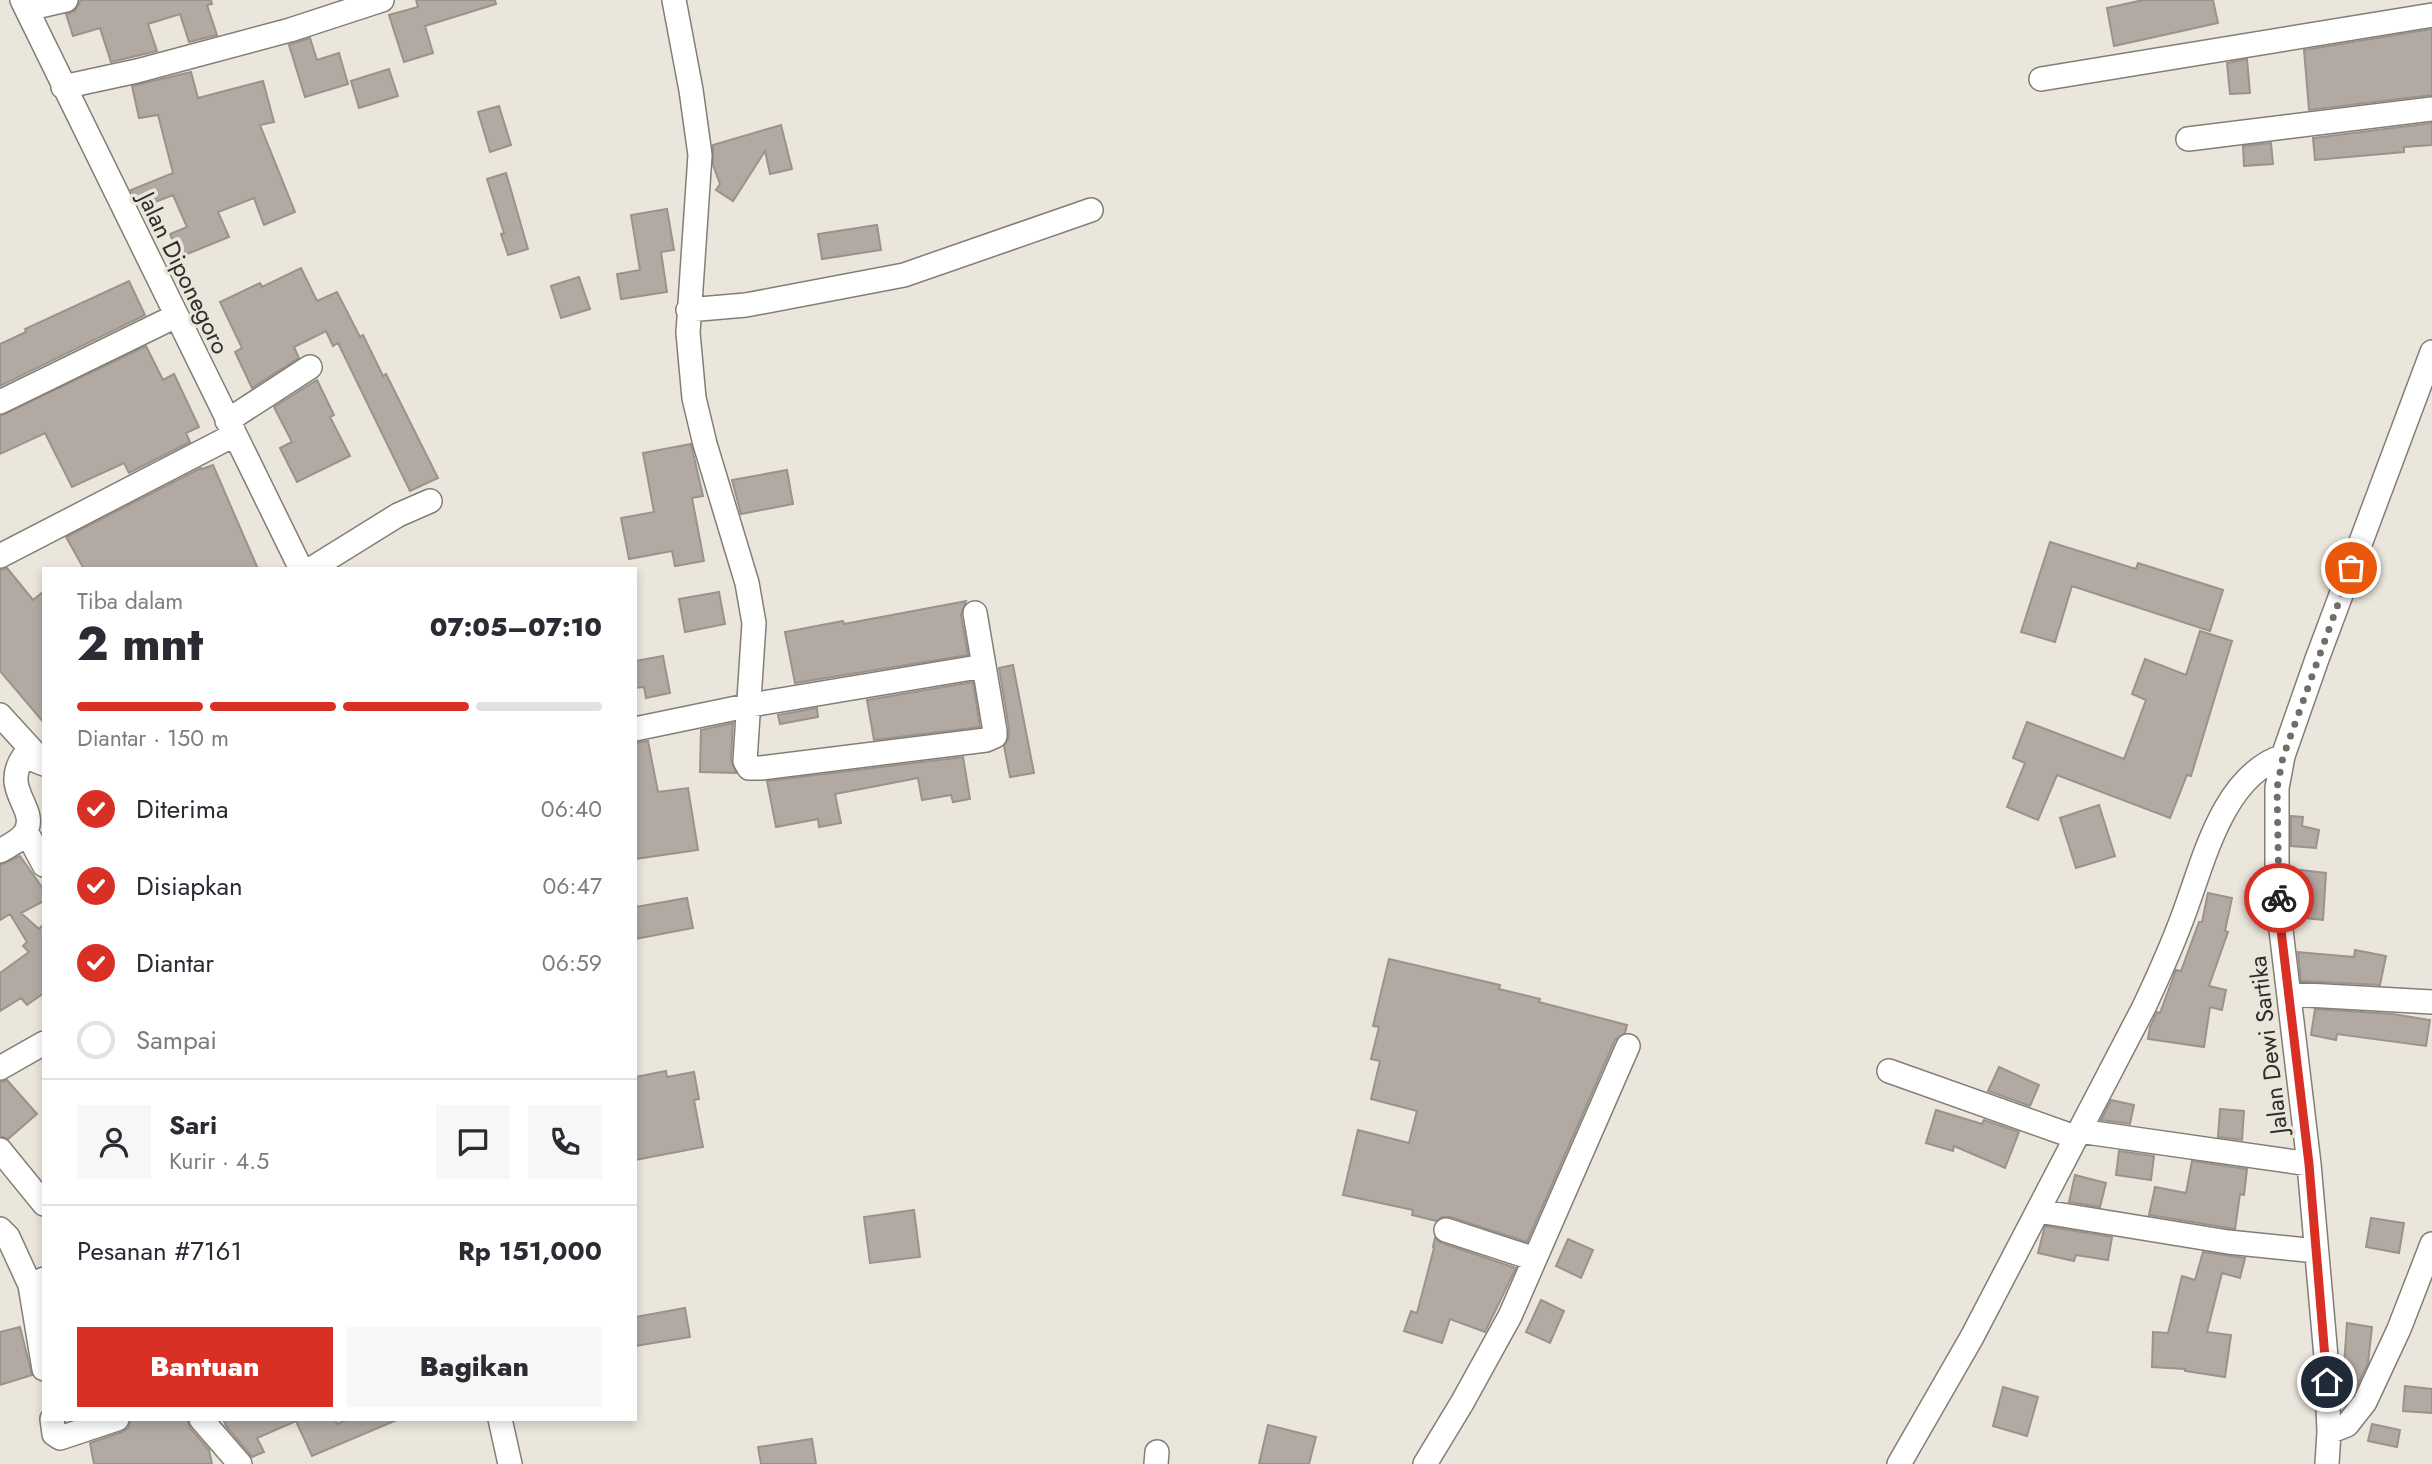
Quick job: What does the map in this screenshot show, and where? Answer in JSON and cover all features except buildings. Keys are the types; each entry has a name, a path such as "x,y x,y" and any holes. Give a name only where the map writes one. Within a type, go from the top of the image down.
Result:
{"street":[{"path":"24,5 66,0"},
{"path":"63,87 137,71 290,30 382,0"},
{"path":"674,0 691,90 699,155 688,310 694,398 747,583 754,623 751,705 745,761 749,768 986,740 995,736 975,613"},
{"name":"Jalan Diponegoro","path":"24,5 300,567"},
{"path":"2041,79 2432,15"},
{"path":"2189,139 2432,109"},
{"path":"688,310 746,305 904,275 1091,210"},
{"path":"0,402 176,316"},
{"name":"Jalan Dewi Sartika","path":"2327,1464 2329,1432 2326,1357 2309,1164 2281,930 2277,872 2277,788 2283,757 2316,659 2432,352"},
{"path":"0,555 231,428 310,367"},
{"path":"314,567 398,515 430,501"},
{"path":"637,729 751,705 984,666"},
{"path":"0,715 42,762"},
{"path":"0,851 26,831 28,822 12,783 16,765 24,756 42,763"},
{"path":"1899,1464 1972,1337 2155,983 2217,823 2246,781 2261,766 2283,757"},
{"path":"26,831 42,861"},
{"path":"2288,994 2432,1002"},
{"path":"0,1068 42,1044"},
{"path":"1425,1464 1510,1316 1628,1046"},
{"path":"1889,1071 2077,1134 2309,1164"},
{"path":"0,1150 42,1202"},
{"path":"2038,1211 2228,1242 2316,1251"},
{"path":"0,1229 37,1282 42,1344"},
{"path":"1446,1230 1535,1259"},
{"path":"2329,1432 2347,1425 2365,1402 2399,1329 2432,1244"},
{"path":"52,1421 54,1434 60,1438 111,1421"},
{"path":"203,1421 240,1464"},
{"path":"500,1421 510,1464"}],"way so far":[{"path":"2279,898 2277,788 2283,757 2316,659 2351,568"}],"route":[{"path":"2279,898 2309,1164 2327,1382"}]}
